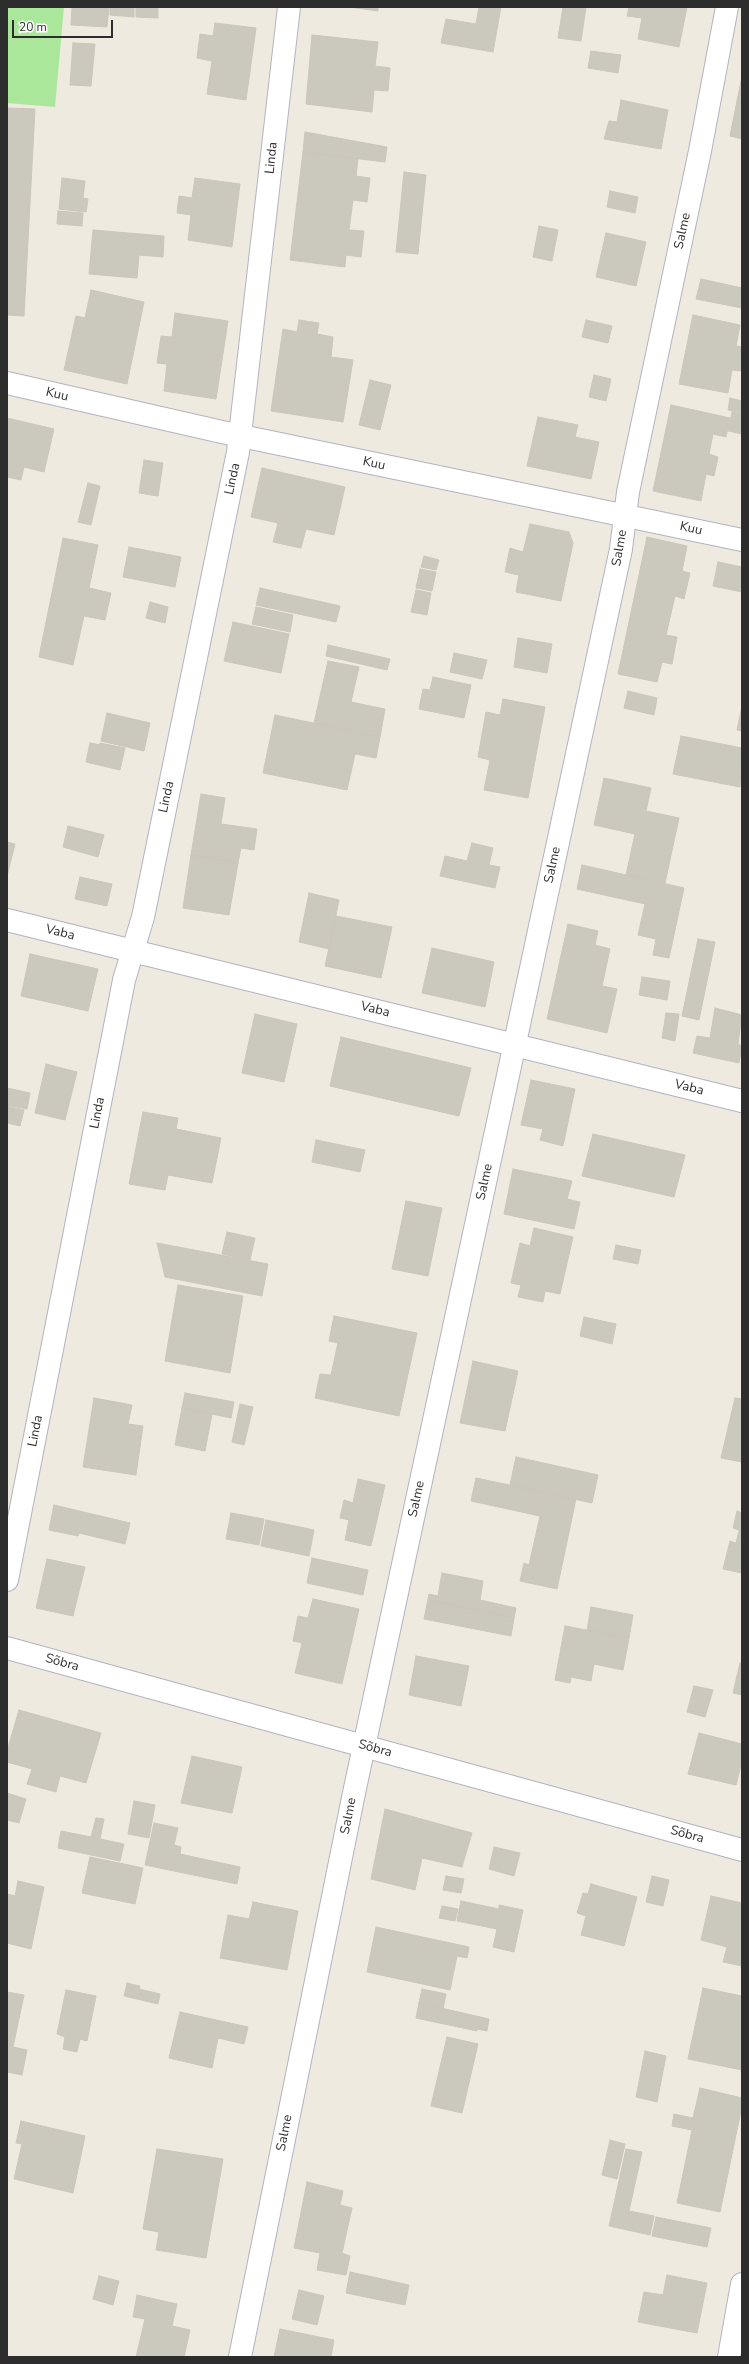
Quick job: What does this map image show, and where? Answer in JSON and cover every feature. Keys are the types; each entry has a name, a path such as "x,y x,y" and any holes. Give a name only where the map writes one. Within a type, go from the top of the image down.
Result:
{"street":[{"name":"Linda","path":"7,1580 124,980 143,917 240,436 289,7"},
{"name":"Salme","path":"240,2357 364,1746 621,549 625,516 700,151 727,7"},
{"name":"Kuu","path":"7,383 240,436 742,540"},
{"name":"Vaba","path":"7,920 742,1101"},
{"name":"Sõbra","path":"7,1648 742,1850"},
{"path":"729,2357 742,2284"}],"green space":[{"path":"7,7 64,7 55,107 7,103"}],"building":[{"path":"72,7 109,7 107,27 71,25"},
{"path":"110,7 134,7 134,17 110,15"},
{"path":"136,7 158,7 158,18 136,17"},
{"path":"349,7 378,7 378,11"},
{"path":"479,7 501,7 493,52 441,43 446,19 476,24"},
{"path":"563,7 586,7 581,41 558,38"},
{"path":"629,7 687,7 679,47 638,39 642,18 627,16"},
{"path":"215,23 256,28 246,100 207,94 212,61 197,58 200,34 213,36"},
{"path":"312,35 378,42 375,66 390,68 388,91 374,90 372,112 306,104"},
{"path":"73,43 95,44 91,86 70,85"},
{"path":"591,51 621,55 618,73 588,68"},
{"path":"742,76 742,139 730,136"},
{"path":"621,100 668,110 661,149 604,139 609,121 617,122"},
{"path":"7,108 35,109 24,316 7,315"},
{"path":"305,132 387,147 385,162 303,152"},
{"path":"303,152 358,159 356,176 370,178 367,202 353,200 349,230 364,231 361,257 346,255 345,267 290,260"},
{"path":"404,172 426,175 418,254 396,252"},
{"path":"62,178 85,181 83,198 88,199 86,212 59,209"},
{"path":"195,178 240,184 232,247 188,240 191,215 177,213 179,196 192,198"},
{"path":"610,191 638,197 635,213 607,207"},
{"path":"58,211 83,213 82,226 57,224"},
{"path":"539,226 558,230 552,261 533,257"},
{"path":"93,230 164,236 163,257 139,255 137,278 89,274"},
{"path":"606,233 646,242 636,286 596,277"},
{"path":"701,279 742,288 742,308 696,299"},
{"path":"91,290 144,302 127,384 64,370 76,316 85,318"},
{"path":"175,313 228,321 216,399 164,391 167,364 157,363 161,336 172,337"},
{"path":"693,315 740,325 736,346 742,347 742,371 732,370 728,393 679,384"},
{"path":"299,320 319,323 317,334 333,337 331,357 353,360 343,422 271,411 283,329 297,332"},
{"path":"586,320 612,326 608,343 582,337"},
{"path":"594,375 611,379 606,401 589,397"},
{"path":"370,380 391,385 380,430 359,425"},
{"path":"730,398 742,401 742,413 728,410"},
{"path":"671,405 730,418 726,437 713,434 709,454 718,457 714,476 706,474 701,501 653,491"},
{"path":"732,412 742,414 742,434 728,431"},
{"path":"538,417 578,425 575,437 599,442 591,479 527,466"},
{"path":"7,418 54,429 44,472 24,467 21,480 7,477"},
{"path":"144,460 163,463 158,496 139,493"},
{"path":"262,468 345,487 334,535 306,529 301,548 273,542 278,523 251,517"},
{"path":"88,483 100,486 91,525 78,522"},
{"path":"530,524 569,532 573,543 561,601 516,592 519,575 505,572 510,548 523,552"},
{"path":"647,537 687,546 682,571 690,573 684,599 675,596 666,635 677,637 672,664 662,662 657,682 618,674"},
{"path":"63,538 98,545 89,588 111,593 105,620 84,616 73,665 39,657"},
{"path":"129,547 181,557 175,587 123,577"},
{"path":"424,556 439,560 436,570 421,567"},
{"path":"718,562 742,567 742,592 713,586"},
{"path":"420,569 436,572 432,591 416,588"},
{"path":"260,588 340,606 336,622 256,605"},
{"path":"416,590 431,593 427,615 411,612"},
{"path":"150,602 168,607 165,623 146,618"},
{"path":"256,607 293,615 290,632 252,624"},
{"path":"233,622 289,634 281,673 224,661"},
{"path":"518,638 552,644 547,673 514,667"},
{"path":"328,645 390,659 387,670 326,656"},
{"path":"454,653 487,660 482,679 450,672"},
{"path":"328,661 359,667 351,702 385,709 380,737 314,723"},
{"path":"433,677 471,685 464,718 419,709 423,689 430,690"},
{"path":"628,691 657,698 654,715 624,708"},
{"path":"503,699 545,707 528,798 484,790 490,760 478,757 486,712 500,715"},
{"path":"742,706 742,731 737,730"},
{"path":"107,713 150,723 144,751 101,741"},
{"path":"275,715 380,737 376,758 355,754 347,790 263,773"},
{"path":"681,736 742,748 740,787 673,774"},
{"path":"90,743 100,745 100,743 125,748 120,770 86,762"},
{"path":"604,778 651,788 646,811 679,818 665,883 626,875 635,834 594,825"},
{"path":"201,794 225,798 221,824 257,829 254,850 241,848 238,863 191,855"},
{"path":"68,826 104,835 98,857 63,847"},
{"path":"7,842 15,844 7,876"},
{"path":"472,843 493,848 489,865 500,867 495,888 440,876 445,856 467,861"},
{"path":"191,855 238,863 229,915 183,908"},
{"path":"582,865 684,888 669,958 653,955 656,939 638,935 645,904 577,889"},
{"path":"80,877 112,884 107,906 75,899"},
{"path":"309,893 339,900 329,949 299,942"},
{"path":"336,916 392,927 381,978 325,966"},
{"path":"568,924 598,931 595,945 610,949 602,986 617,989 607,1033 547,1019"},
{"path":"698,939 715,942 699,1020 682,1016"},
{"path":"432,948 494,962 485,1007 422,993"},
{"path":"30,954 98,969 88,1011 21,996"},
{"path":"642,977 670,981 667,1000 639,995"},
{"path":"715,1008 742,1015 738,1044 742,1046 739,1063 693,1053 697,1036 710,1038"},
{"path":"666,1013 679,1014 675,1041 662,1038"},
{"path":"255,1014 297,1024 284,1082 242,1073"},
{"path":"341,1037 471,1068 459,1116 330,1086"},
{"path":"46,1064 77,1072 65,1120 35,1113"},
{"path":"531,1080 575,1089 563,1146 540,1140 543,1129 521,1125"},
{"path":"7,1088 30,1093 27,1109 7,1105"},
{"path":"7,1106 24,1110 20,1126 7,1123"},
{"path":"143,1112 178,1118 176,1129 221,1138 212,1183 168,1175 165,1190 129,1184"},
{"path":"593,1134 685,1155 674,1197 582,1176"},
{"path":"316,1140 365,1150 360,1172 312,1162"},
{"path":"513,1169 572,1181 567,1199 580,1202 574,1229 504,1214"},
{"path":"406,1201 442,1208 428,1276 392,1269"},
{"path":"534,1228 573,1237 560,1294 545,1291 543,1302 518,1297 521,1285 511,1283 520,1243 530,1246"},
{"path":"227,1232 255,1238 250,1260 222,1254"},
{"path":"157,1243 268,1264 262,1296 165,1277"},
{"path":"616,1245 641,1250 638,1264 613,1259"},
{"path":"178,1285 243,1296 230,1373 165,1361"},
{"path":"334,1316 417,1333 399,1416 315,1398 320,1374 331,1375 338,1343 329,1341"},
{"path":"584,1317 616,1324 612,1344 580,1336"},
{"path":"473,1361 518,1371 505,1431 460,1423"},
{"path":"185,1393 234,1402 231,1418 182,1408"},
{"path":"94,1398 132,1405 128,1424 143,1426 136,1475 83,1467"},
{"path":"735,1398 742,1399 742,1462 721,1458"},
{"path":"240,1404 253,1407 244,1445 232,1442"},
{"path":"182,1408 212,1414 205,1451 175,1445"},
{"path":"516,1457 598,1475 592,1503 510,1485"},
{"path":"476,1478 576,1499 557,1589 520,1581 524,1563 529,1565 540,1516 471,1501"},
{"path":"358,1479 385,1485 371,1546 345,1540 349,1520 340,1518 344,1500 353,1503"},
{"path":"54,1505 130,1523 125,1544 79,1533 78,1536 49,1530"},
{"path":"737,1511 742,1513 742,1531 733,1528"},
{"path":"231,1513 264,1519 259,1545 226,1539"},
{"path":"266,1520 314,1530 309,1556 261,1546"},
{"path":"739,1531 742,1532 742,1573 723,1569 730,1541 736,1543"},
{"path":"312,1558 368,1570 363,1595 307,1583"},
{"path":"47,1559 85,1567 73,1616 36,1608"},
{"path":"442,1573 483,1581 480,1600 516,1608 514,1618 428,1600 429,1594 438,1596"},
{"path":"313,1599 359,1609 342,1684 295,1673 302,1643 293,1641 298,1616 308,1618"},
{"path":"428,1600 514,1618 511,1636 424,1619"},
{"path":"591,1607 633,1615 629,1638 587,1630"},
{"path":"565,1626 629,1638 623,1670 594,1664 591,1681 571,1677 570,1683 555,1680"},
{"path":"416,1656 469,1666 461,1706 409,1695"},
{"path":"740,1663 742,1663 742,1695 733,1693"},
{"path":"694,1686 713,1690 705,1717 687,1712"},
{"path":"19,1710 101,1733 86,1783 60,1776 56,1792 27,1784 32,1769 7,1762 7,1751"},
{"path":"699,1733 742,1744 742,1761 736,1785 688,1774"},
{"path":"192,1756 242,1767 232,1813 181,1803"},
{"path":"7,1793 26,1799 19,1823 7,1820"},
{"path":"134,1801 155,1805 149,1838 128,1834"},
{"path":"385,1809 472,1833 462,1867 422,1858 415,1890 371,1879"},
{"path":"96,1818 104,1819 100,1839 124,1844 120,1861 58,1848 61,1831 91,1837"},
{"path":"154,1823 178,1828 174,1845 181,1847 180,1854 240,1867 237,1884 145,1865"},
{"path":"494,1847 520,1853 514,1876 489,1869"},
{"path":"90,1857 143,1868 135,1904 82,1893"},
{"path":"446,1876 464,1879 461,1893 443,1890"},
{"path":"652,1876 669,1880 663,1906 646,1902"},
{"path":"18,1881 44,1887 31,1949 7,1943 7,1894 15,1896"},
{"path":"591,1884 637,1897 624,1946 581,1935 586,1916 577,1913 583,1893 588,1894"},
{"path":"711,1896 742,1903 742,1966 723,1962 727,1947 701,1940"},
{"path":"461,1901 499,1909 499,1905 523,1910 514,1952 493,1947 497,1929 457,1921"},
{"path":"253,1902 298,1911 287,1970 220,1958 228,1915 249,1919"},
{"path":"442,1906 458,1909 455,1921 439,1918"},
{"path":"376,1927 469,1947 467,1958 457,1956 450,1990 367,1972"},
{"path":"127,1983 140,1986 139,1989 160,1994 158,2004 124,1996"},
{"path":"703,1988 742,1996 742,2070 688,2059"},
{"path":"422,1989 446,1994 443,2009 419,2003"},
{"path":"66,1990 96,1996 87,2041 80,2039 77,2052 63,2049 65,2037 57,2034"},
{"path":"7,1992 24,1995 13,2047 27,2050 22,2075 7,2072"},
{"path":"419,2003 489,2019 487,2031 477,2029 477,2031 416,2018"},
{"path":"180,2012 248,2027 244,2044 218,2038 212,2068 169,2058"},
{"path":"447,2037 478,2044 462,2113 431,2106"},
{"path":"645,2051 666,2056 657,2102 636,2097"},
{"path":"700,2088 742,2098 742,2106 720,2212 677,2203 692,2130 672,2126 674,2114 693,2118"},
{"path":"21,2121 85,2136 73,2193 14,2179 22,2144 16,2143"},
{"path":"610,2140 625,2144 617,2179 602,2175"},
{"path":"157,2149 223,2159 206,2258 156,2250 159,2232 143,2229"},
{"path":"626,2149 642,2152 629,2211 654,2216 650,2235 609,2226"},
{"path":"307,2182 343,2191 340,2205 352,2208 342,2253 350,2256 346,2275 317,2270 320,2253 294,2248"},
{"path":"656,2217 711,2228 707,2247 652,2236"},
{"path":"350,2272 409,2285 405,2305 346,2293"},
{"path":"667,2275 707,2283 697,2333 638,2322 644,2292 663,2295"},
{"path":"99,2276 119,2281 113,2305 93,2299"},
{"path":"299,2290 324,2296 317,2325 292,2319"},
{"path":"137,2295 177,2304 172,2326 190,2330 184,2357 136,2357 145,2319 133,2317"},
{"path":"280,2329 334,2340 331,2357 274,2357"}]}
